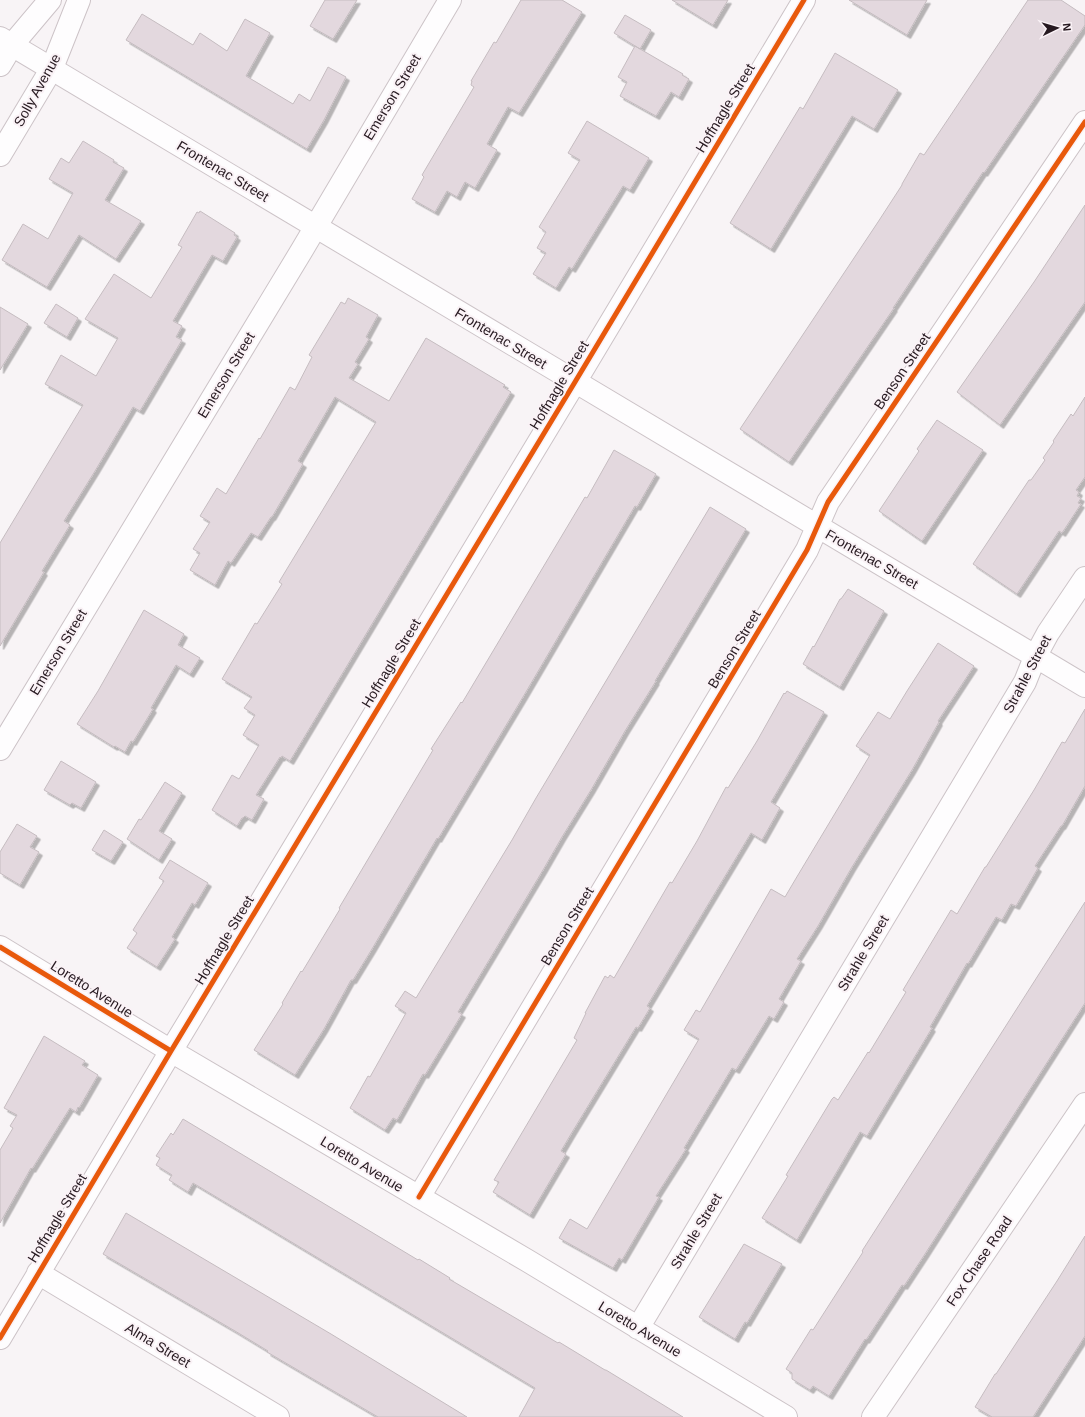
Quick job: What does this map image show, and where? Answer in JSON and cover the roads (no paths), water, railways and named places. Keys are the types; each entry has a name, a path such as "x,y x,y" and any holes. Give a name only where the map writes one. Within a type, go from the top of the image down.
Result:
{"street":[{"path":"0,65 6,41 50,0"},
{"name":"Solly Avenue","path":"0,155 52,68 79,0"},
{"name":"Emerson Street","path":"0,748 316,227 450,0"},
{"name":"Hoffnagle Street","path":"0,1338 170,1051 575,382 804,0"},
{"name":"Frontenac Street","path":"6,41 1085,686"},
{"name":"Benson Street","path":"418,1197 807,550 828,502 1085,122"},
{"name":"Strahle Street","path":"638,1328 1025,682 1035,656 1048,633 1085,578"},
{"name":"Loretto Avenue","path":"0,947 170,1051 786,1417"},
{"name":"Fox Chase Road","path":"873,1417 1085,1104"},
{"name":"Alma Street","path":"38,1273 278,1417"}]}
